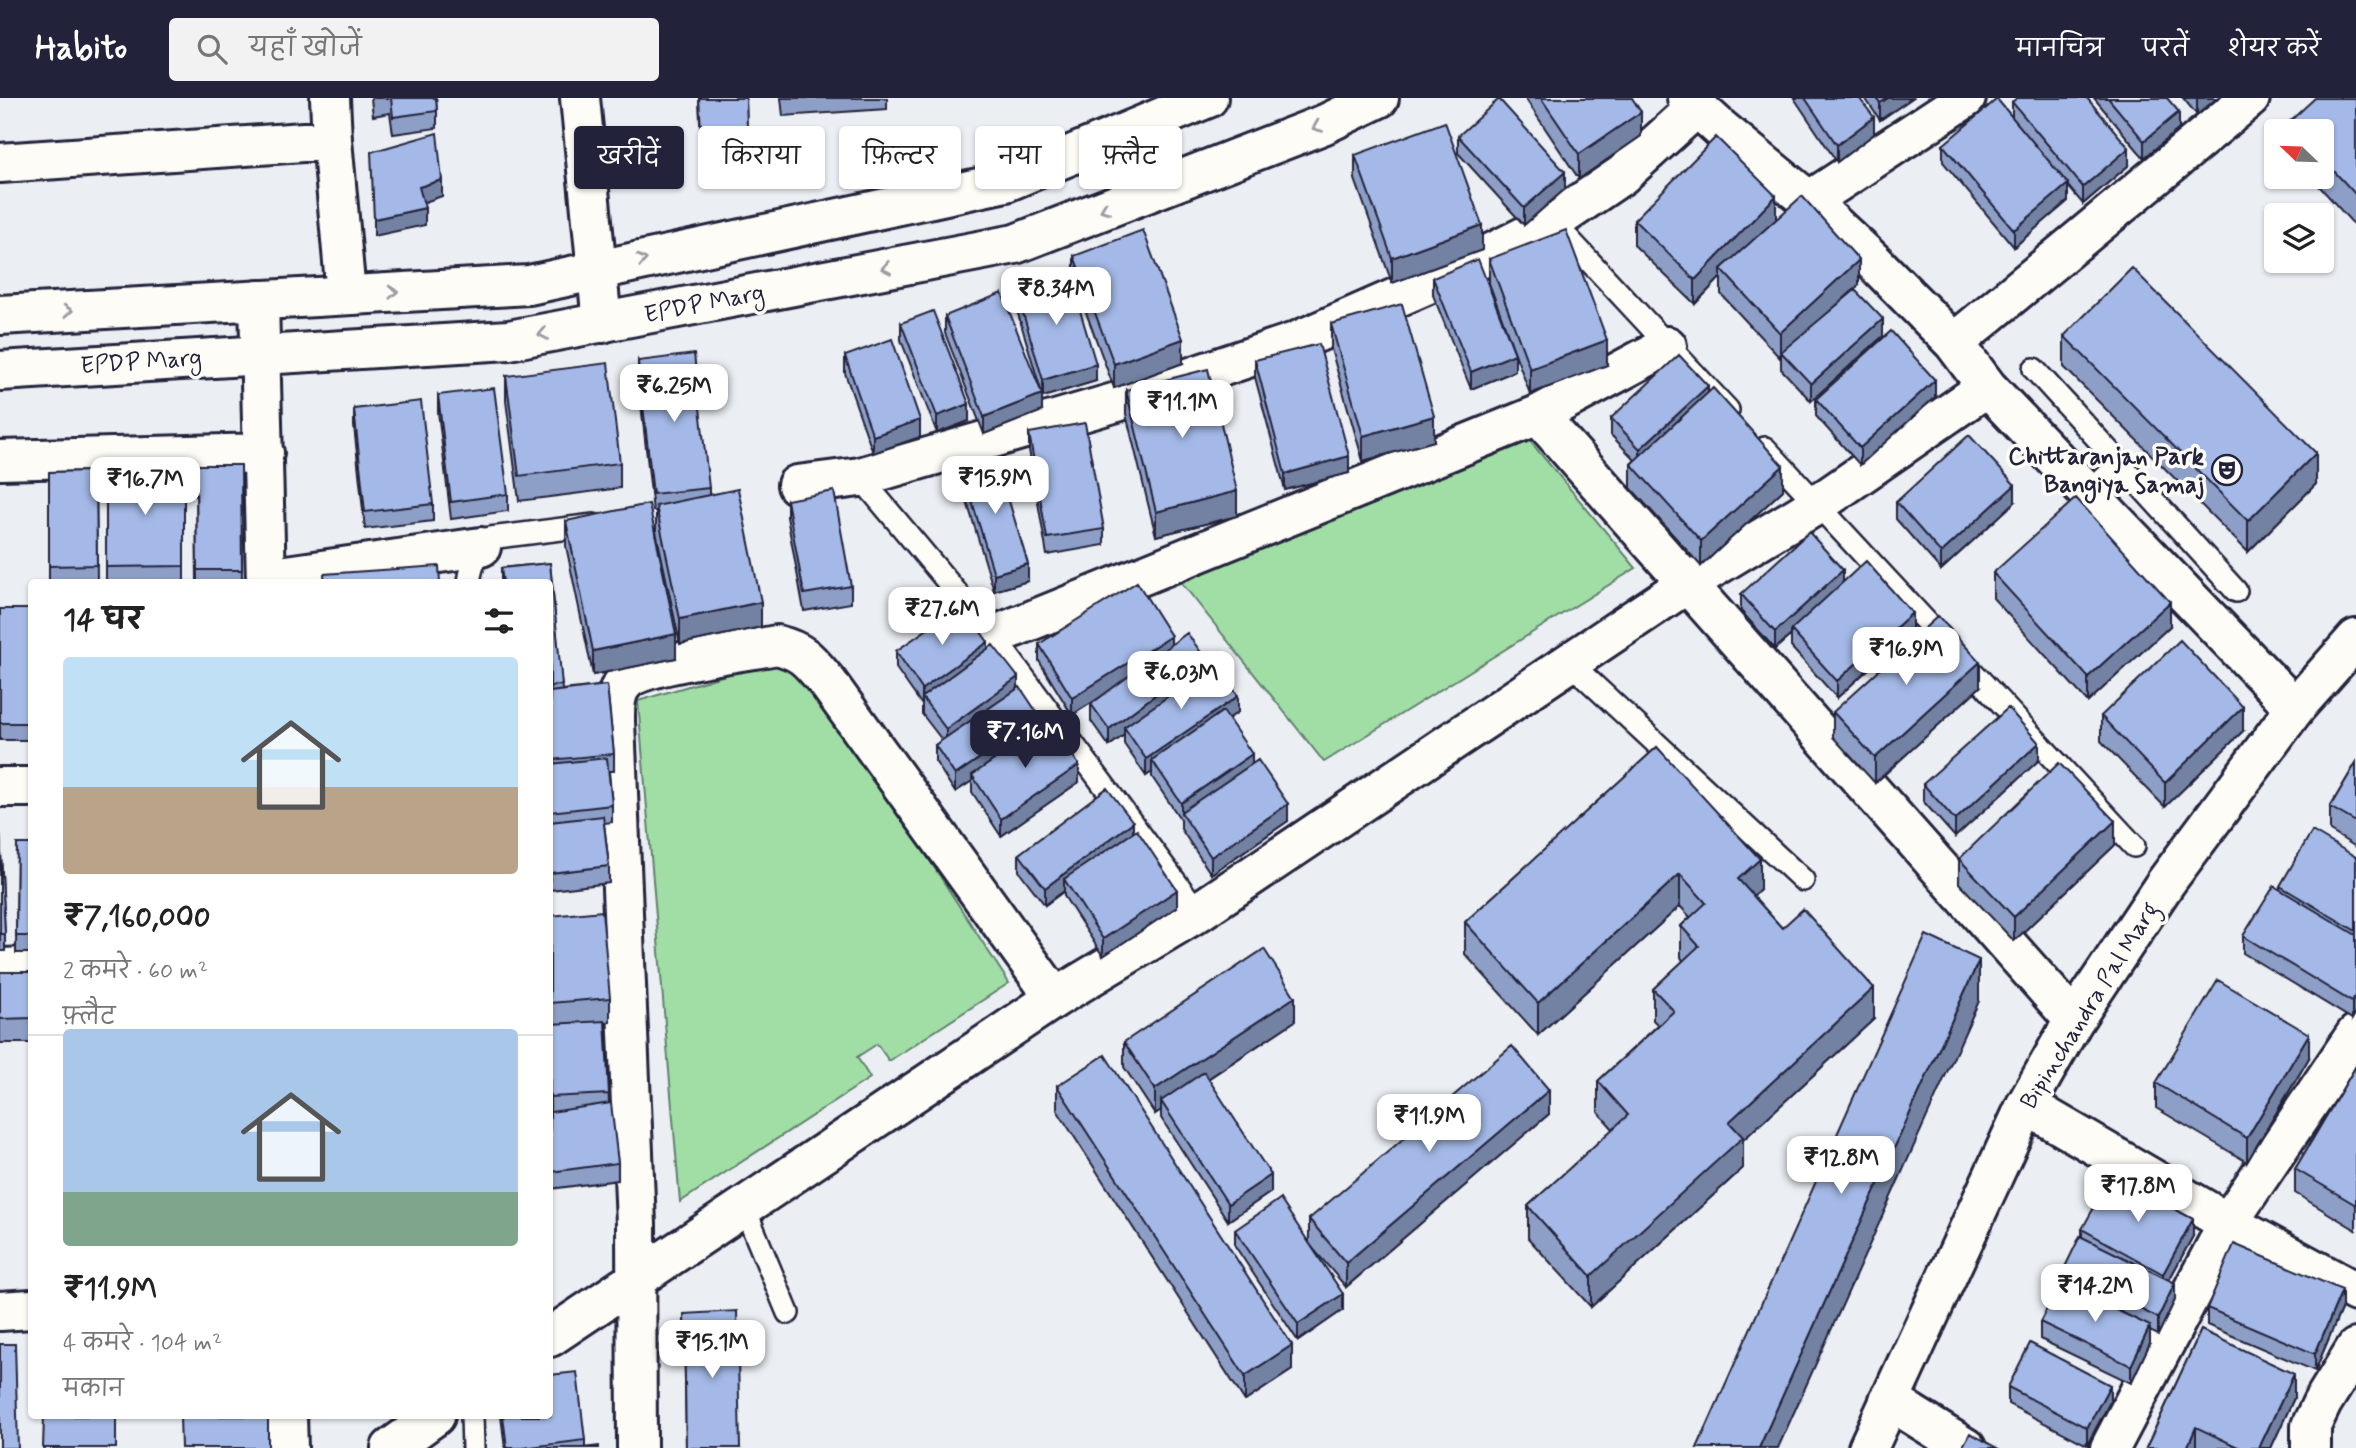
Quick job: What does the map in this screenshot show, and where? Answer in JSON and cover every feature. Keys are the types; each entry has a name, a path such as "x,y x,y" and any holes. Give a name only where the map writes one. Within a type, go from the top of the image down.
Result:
{"street":[{"path":"330,98 346,295"},
{"path":"580,98 602,323"},
{"path":"0,315 529,285 1006,182 1208,98"},
{"name":"EPDP Marg","path":"0,371 509,340 1015,244 1325,124 1379,98"},
{"path":"1809,201 1966,98"},
{"path":"1954,343 2250,98"},
{"path":"797,485 860,477 1117,402 1295,342 1446,276 1553,222 1622,175 1692,102 1809,201 1874,262 1954,343 1987,387 2295,708"},
{"path":"0,163 332,140"},
{"path":"260,300 266,579"},
{"path":"993,636 1538,415 1667,346"},
{"path":"553,1335 1055,998 1198,912 1688,583 1818,504 1987,387"},
{"path":"1538,415 2074,1020"},
{"path":"0,460 264,453"},
{"path":"273,579 481,547"},
{"name":"Bipinchandra Pal Marg","path":"1868,1448 2026,1105 2074,1020 2166,881 2295,708 2356,639"},
{"path":"637,1448 637,1278 615,721 616,700 621,686 629,678 654,668 777,645 794,649 808,660 828,683 1055,998"},
{"path":"0,787 28,788"},
{"path":"0,968 28,967"},
{"path":"2110,1448 2228,1223 2356,1034"},
{"path":"2026,1105 2228,1223 2356,1292"},
{"path":"0,1311 28,1309"},
{"path":"2311,1448 2311,1426 2356,1348"},
{"path":"1889,1400 1966,1448"},
{"path":"287,1419 288,1448"},
{"path":"391,1448 431,1419"}],"lane":[{"path":"1553,222 2134,846"},
{"path":"2034,369 2236,591"},
{"path":"2088,493 2120,464"},
{"path":"860,477 993,636 1198,912"},
{"path":"469,579 470,570 481,547 490,538 611,523"},
{"path":"1570,663 1803,880"},
{"path":"744,1207 788,1313"},
{"path":"472,1419 473,1448"}],"green space":[{"path":"1530,441 1636,568 1324,762 1181,582"},
{"path":"796,654 1009,983 889,1061 877,1044 857,1057 870,1078 680,1202 638,701"}],"building":[{"path":"391,98 436,98 437,111 393,117"},
{"path":"699,98 746,98 747,126 701,126"},
{"path":"1541,98 1632,98 1641,112 1579,154"},
{"path":"1805,98 1859,98 1874,117 1837,145"},
{"path":"2017,98 2087,98 2129,148 2083,187 2012,102"},
{"path":"2108,98 2167,98 2179,112 2144,141"},
{"path":"2315,98 2356,98 2356,195 2334,171 2334,119 2292,119"},
{"path":"1499,99 1565,172 1524,208 1458,136"},
{"path":"1997,99 2068,184 2014,230 1943,145"},
{"path":"1445,122 1482,225 1392,258 1355,155"},
{"path":"437,133 442,180 419,187 425,208 374,219 371,152"},
{"path":"1716,137 1776,196 1695,280 1634,220"},
{"path":"1802,196 1859,260 1780,333 1721,269"},
{"path":"1143,230 1183,339 1114,364 1074,256"},
{"path":"1566,230 1607,340 1530,369 1489,259"},
{"path":"1478,259 1515,354 1471,372 1433,278"},
{"path":"2132,268 2316,453 2248,521 2064,336"},
{"path":"1069,274 1096,364 1043,380 1016,290"},
{"path":"1855,290 1883,319 1811,384 1781,352"},
{"path":"1002,293 1042,394 984,417 945,316"},
{"path":"1402,304 1434,416 1363,436 1331,324"},
{"path":"933,311 969,404 937,416 901,323"},
{"path":"1891,331 1935,380 1860,448 1816,399"},
{"path":"892,339 920,420 873,436 845,356"},
{"path":"1319,344 1349,456 1285,474 1255,360"},
{"path":"694,354 709,488 653,494 638,361"},
{"path":"1679,355 1708,386 1640,449 1611,418"},
{"path":"608,363 620,463 519,476 506,376"},
{"path":"1208,369 1237,491 1156,512 1126,390"},
{"path":"494,388 508,494 451,502 438,395"},
{"path":"1713,388 1783,466 1701,541 1631,464"},
{"path":"421,401 433,504 365,512 354,409"},
{"path":"1085,423 1104,529 1047,538 1029,433"},
{"path":"1969,435 2015,485 1941,553 1896,502"},
{"path":"996,458 1028,564 994,574 962,468"},
{"path":"196,465 241,465 242,570 197,570"},
{"path":"184,466 184,566 106,567 106,467"},
{"path":"96,471 97,565 49,566 49,472"},
{"path":"738,489 761,602 680,619 656,506"},
{"path":"834,491 851,586 804,594 787,500"},
{"path":"2076,498 2170,602 2088,677 1993,573"},
{"path":"649,504 676,634 593,651 566,521"},
{"path":"1809,532 1843,570 1775,632 1741,594"},
{"path":"1866,561 1912,613 1837,681 1791,630"},
{"path":"550,563 552,579 502,579 501,568"},
{"path":"439,566 440,579 325,579 324,574"},
{"path":"1137,582 1171,636 1072,698 1039,644"},
{"path":"553,594 562,685 553,686"},
{"path":"962,605 988,642 922,689 896,651"},
{"path":"0,609 28,609 28,723 0,723"},
{"path":"1938,616 1980,662 1875,758 1833,712"},
{"path":"1187,633 1205,658 1109,729 1091,704"},
{"path":"2180,640 2243,707 2165,783 2101,716"},
{"path":"993,645 1018,677 946,729 922,697"},
{"path":"1216,663 1238,696 1146,759 1124,727"},
{"path":"607,685 614,754 553,760 553,692"},
{"path":"1020,687 1040,717 955,775 935,745"},
{"path":"2008,708 2039,743 1955,820 1923,784"},
{"path":"1223,711 1252,754 1181,803 1152,760"},
{"path":"1050,722 1079,765 1001,819 972,775"},
{"path":"1657,747 1760,859 1738,879 1782,928 1803,909 1874,988 1729,1122 1743,1137 1591,1276 1528,1206 1628,1115 1598,1081 1674,1011 1653,989 1699,946 1681,926 1706,903 1680,874 1538,1003 1465,922"},
{"path":"607,758 612,805 553,812 553,764"},
{"path":"1258,760 1288,804 1211,857 1181,812"},
{"path":"2059,763 2115,821 2014,917 1959,859"},
{"path":"2356,763 2356,822 2330,807"},
{"path":"1107,788 1133,822 1045,888 1019,854"},
{"path":"603,816 609,866 553,873 553,822"},
{"path":"1137,830 1177,890 1103,939 1064,879"},
{"path":"2312,831 2356,857 2356,931 2280,886"},
{"path":"0,832 5,934 0,934"},
{"path":"17,844 28,844 28,936 16,936"},
{"path":"2274,886 2356,935 2356,995 2352,1002 2243,936"},
{"path":"602,911 610,998 553,1003 553,916"},
{"path":"1926,935 1979,960 1759,1448 1697,1448"},
{"path":"1264,949 1295,997 1155,1089 1124,1042"},
{"path":"0,972 28,972 28,1018 0,1019"},
{"path":"2218,980 2309,1034 2247,1138 2156,1083"},
{"path":"605,1021 609,1094 553,1097 553,1024"},
{"path":"1512,1046 1549,1090 1346,1263 1309,1219"},
{"path":"1105,1055 1292,1345 1245,1376 1057,1086"},
{"path":"2356,1066 2356,1205 2295,1169"},
{"path":"1204,1072 1271,1175 1228,1204 1161,1101"},
{"path":"611,1103 618,1163 553,1172 553,1112"},
{"path":"2112,1175 2193,1219 2163,1274 2082,1229"},
{"path":"1280,1199 1343,1294 1298,1324 1235,1230"},
{"path":"2080,1236 2175,1283 2158,1318 2063,1271"},
{"path":"2234,1244 2342,1290 2315,1354 2207,1308"},
{"path":"2060,1283 2150,1326 2131,1366 2040,1322"},
{"path":"737,1311 740,1448 686,1448 684,1314"},
{"path":"2201,1330 2294,1374 2259,1448 2240,1448 2196,1427 2187,1448 2146,1448"},
{"path":"2030,1343 2110,1385 2087,1428 2008,1387"},
{"path":"0,1344 15,1344 18,1448 0,1448"},
{"path":"577,1372 585,1440 507,1448 503,1419 553,1419 553,1375"},
{"path":"44,1419 116,1419 116,1448 43,1448"},
{"path":"180,1419 268,1419 268,1448 181,1448"},
{"path":"1970,1433 1997,1448 1962,1448"}],"place":[{"name":"Chittaranjan Park Bangiya Samaj","path":"2227,470"}]}
